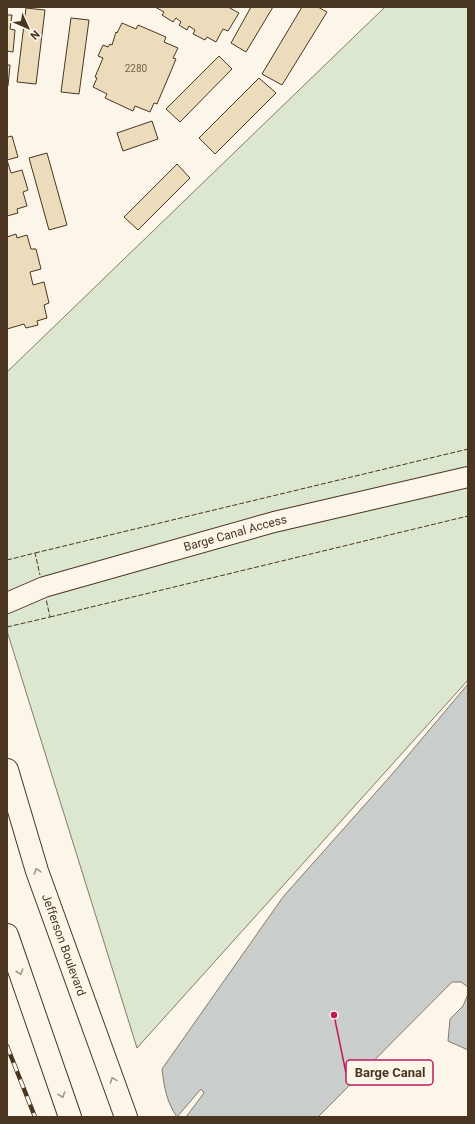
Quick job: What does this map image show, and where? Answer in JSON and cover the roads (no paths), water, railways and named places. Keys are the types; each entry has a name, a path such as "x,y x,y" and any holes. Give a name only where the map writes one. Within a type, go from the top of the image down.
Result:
{"main road":[{"name":"Jefferson Boulevard","path":"7,770 37,871 126,1117"},
{"path":"7,935 70,1117"}],"street":[{"name":"Barge Canal Access","path":"7,603 44,587 266,524 468,477"}],"railway":[{"path":"7,1046 35,1117"}],"place":[{"name":"Barge Canal","path":"334,1015"}]}
